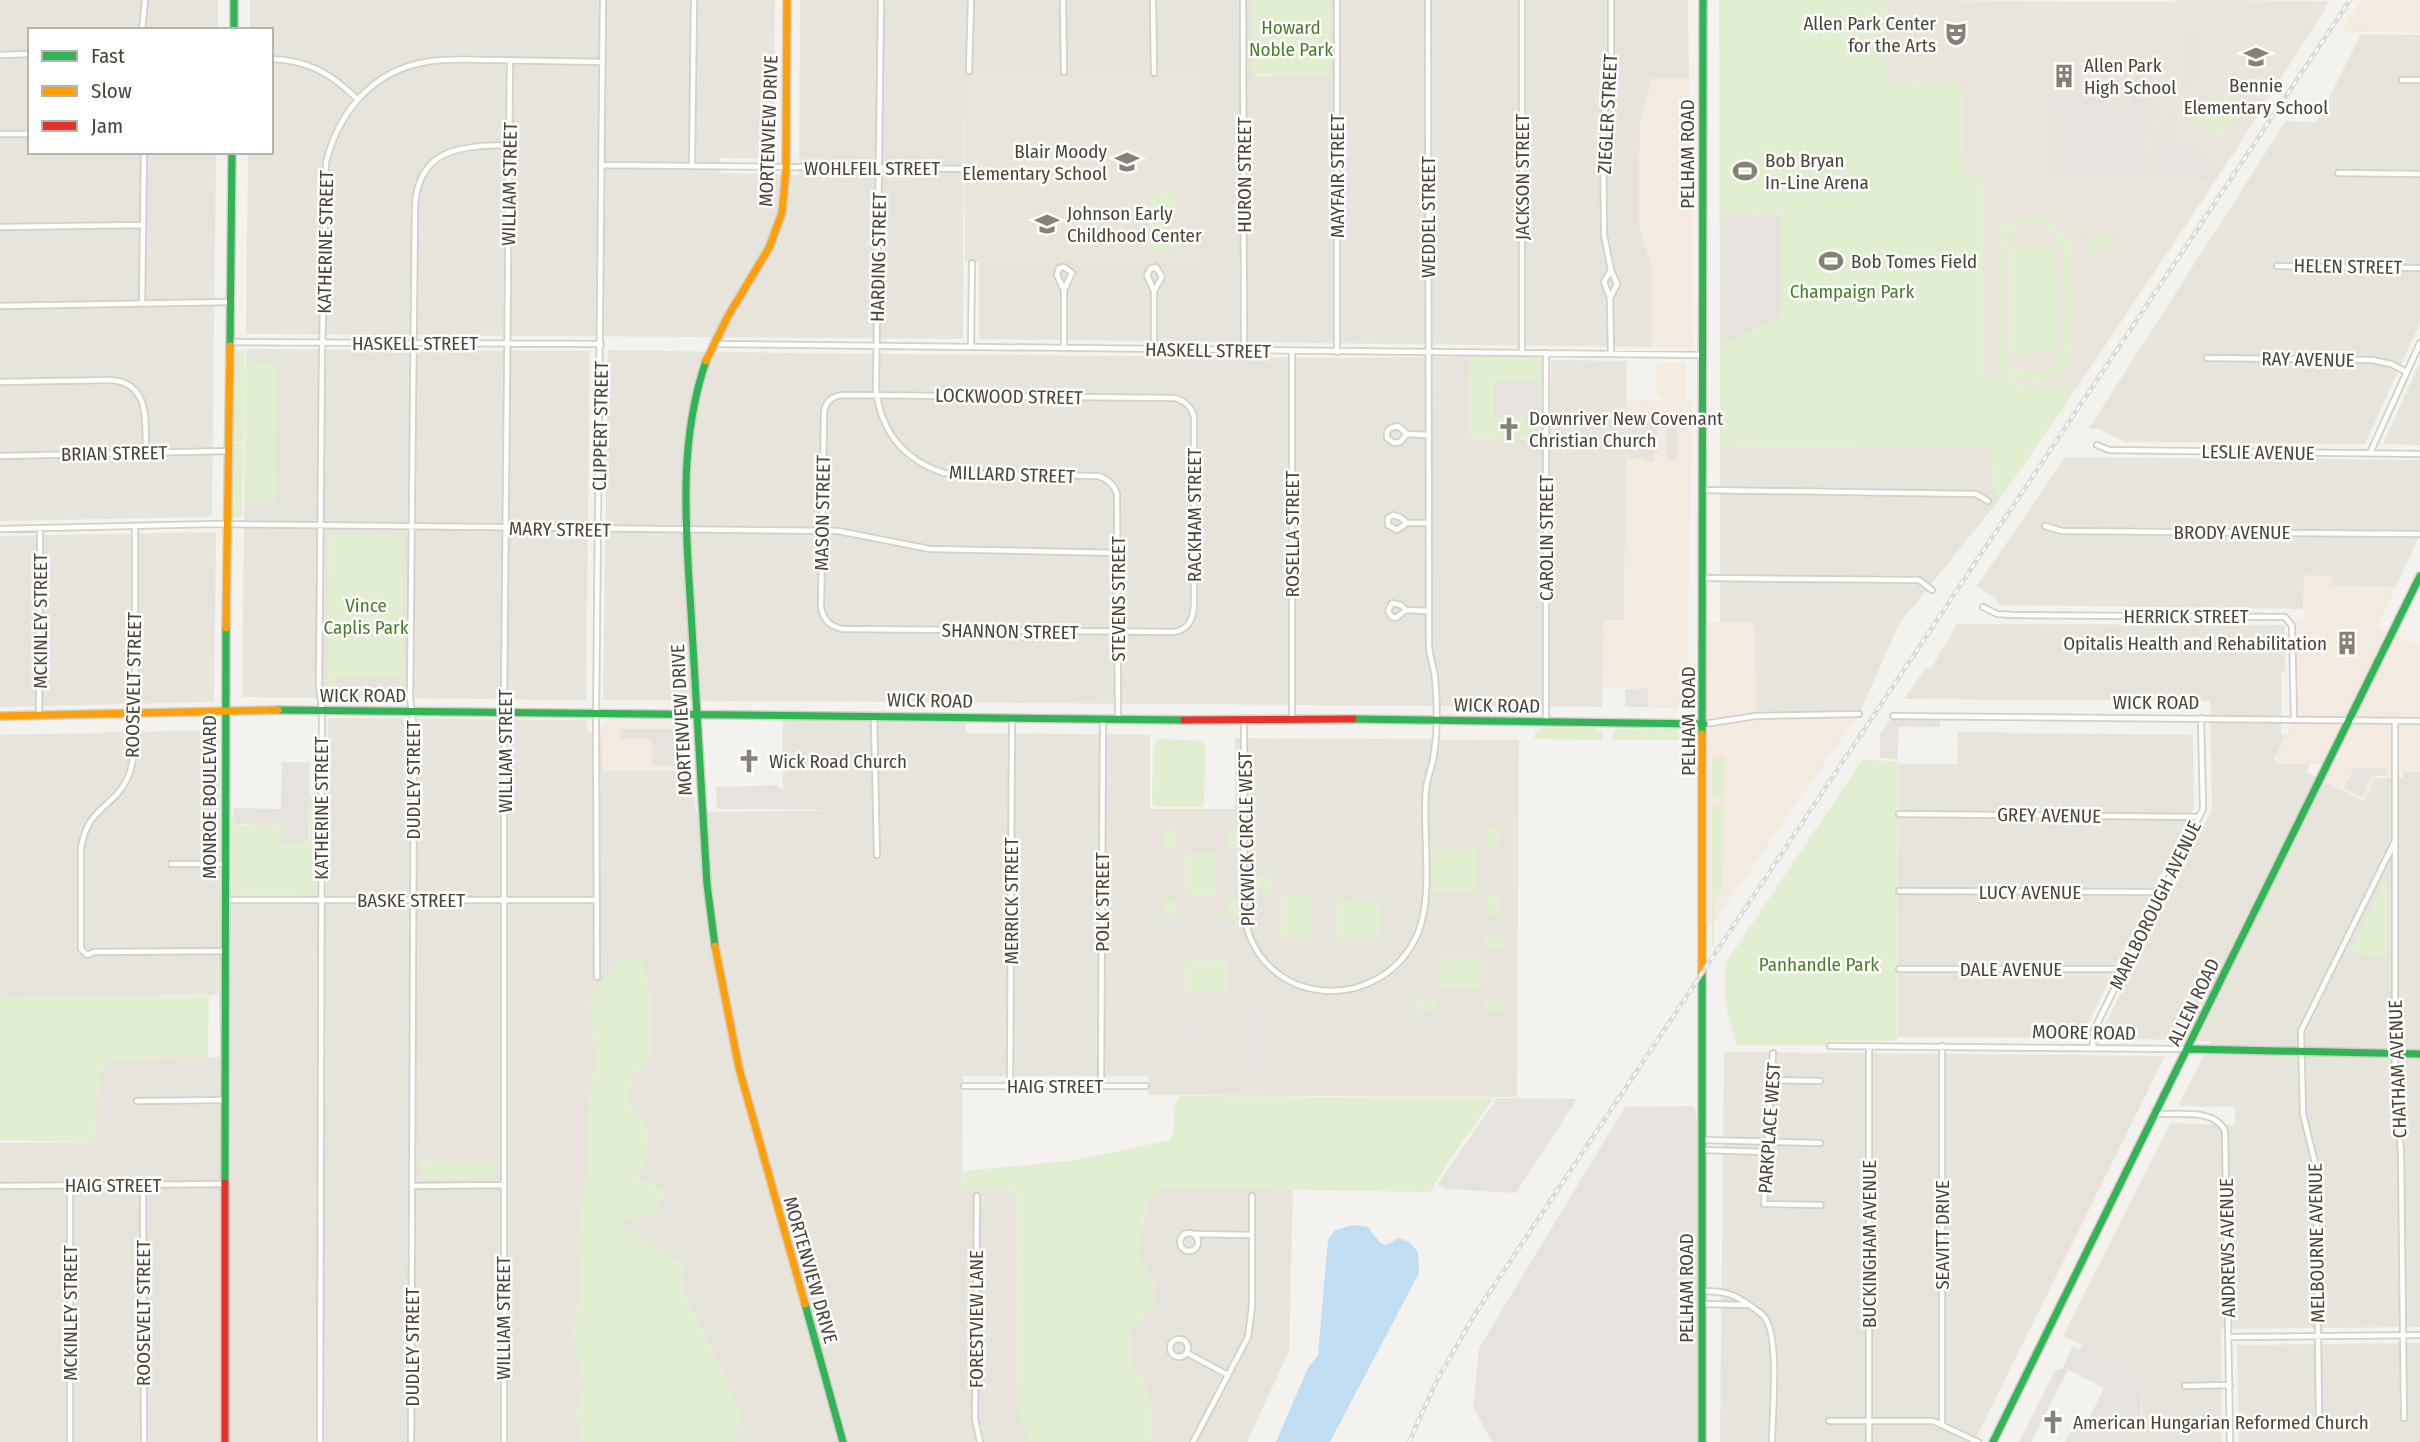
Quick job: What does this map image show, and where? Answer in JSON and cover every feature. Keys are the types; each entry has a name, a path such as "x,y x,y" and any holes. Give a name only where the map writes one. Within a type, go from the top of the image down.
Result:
{"street":[{"path":"142,28 145,0"},
{"path":"234,0 234,28"},
{"name":"CLIPPERT STREET","path":"597,977 596,713 603,0"},
{"path":"692,166 694,0"},
{"name":"MORTENVIEW DRIVE","path":"787,0 786,167 782,213 766,254 727,318 696,392 687,436 684,470 686,531 707,884 723,997 742,1077 843,1442"},
{"name":"HARDING STREET","path":"876,347 881,0"},
{"path":"969,71 971,0"},
{"path":"1063,0 1064,72"},
{"path":"1153,0 1154,73"},
{"name":"HURON STREET","path":"1243,0 1244,351"},
{"name":"MAYFAIR STREET","path":"1337,0 1337,352"},
{"name":"WEDDEL STREET","path":"1333,991 1360,986 1385,973 1409,948 1419,930 1425,904 1426,790 1434,753 1435,720 1435,678 1429,647 1428,0"},
{"name":"JACKSON STREET","path":"1522,0 1522,353"},
{"name":"ZIEGLER STREET","path":"1610,298 1617,284 1611,270 1604,235 1603,120 1611,79 1611,0"},
{"name":"PELHAM ROAD","path":"1702,1442 1703,0"},
{"path":"0,55 28,54"},
{"path":"273,59 298,61 316,67 332,76 357,99 383,78 415,64 442,60 603,62"},
{"name":"WILLIAM STREET","path":"503,1442 510,60"},
{"path":"2402,80 2420,80"},
{"name":"KATHERINE STREET","path":"320,1442 322,710 319,685 326,162 340,122 357,99"},
{"path":"0,134 28,134"},
{"name":"DUDLEY STREET","path":"411,1442 413,711 410,698 415,205 420,181 434,162 453,150 471,145 509,145"},
{"path":"142,304 144,154"},
{"name":"MONROE BOULEVARD","path":"225,1442 225,711 232,154"},
{"name":"WOHLFEIL STREET","path":"602,165 974,169"},
{"path":"2338,173 2420,174"},
{"path":"0,227 143,225"},
{"path":"971,348 972,263"},
{"name":"HELEN STREET","path":"2277,266 2420,268"},
{"path":"1064,290 1056,275 1059,268 1064,267 1072,273 1064,290 1064,348"},
{"path":"1154,291 1162,277 1156,267 1150,269 1147,275 1154,291 1154,350"},
{"name":"ZIEGLER STREET","path":"1611,270 1604,282 1610,298 1611,354"},
{"path":"0,306 230,302"},
{"name":"HASKELL STREET","path":"230,342 601,344"},
{"path":"2370,453 2420,343"},
{"name":"HASKELL STREET","path":"715,344 1702,355"},
{"name":"MILLARD STREET","path":"876,347 876,395 882,419 894,440 913,458 934,470 954,474 1098,476 1111,482"},
{"name":"ROSELLA STREET","path":"1292,351 1292,718"},
{"name":"CAROLIN STREET","path":"1546,353 1546,723"},
{"name":"RAY AVENUE","path":"2207,358 2372,360 2407,372"},
{"path":"0,382 123,382 136,390 144,403 146,453"},
{"name":"LOCKWOOD STREET","path":"829,400 838,395 1175,398 1189,405"},
{"name":"MASON STREET","path":"829,400 824,413 821,607 830,625"},
{"name":"RACKHAM STREET","path":"1189,405 1194,416 1194,616 1189,624"},
{"path":"1406,435 1395,426 1388,429 1387,435 1389,440 1397,443 1406,435 1428,435"},
{"name":"LESLIE AVENUE","path":"2097,444 2109,450 2420,453"},
{"name":"BRIAN STREET","path":"0,456 228,451"},
{"name":"STEVENS STREET","path":"1111,482 1117,494 1118,718"},
{"path":"1702,490 1976,494 1988,501"},
{"path":"1407,523 1428,523"},
{"name":"MARY STREET","path":"0,529 227,524 822,531 853,533 930,550 1118,553"},
{"name":"ROOSEVELT STREET","path":"135,526 133,760 129,775 120,791 93,816 82,841 82,952 87,955 225,951"},
{"name":"BRODY AVENUE","path":"2045,526 2062,531 2420,534"},
{"name":"MCKINLEY STREET","path":"39,715 40,528"},
{"name":"ALLEN ROAD","path":"1993,1442 2420,576"},
{"path":"1703,578 1919,580 1931,590"},
{"name":"HERRICK STREET","path":"1983,607 1997,614 2013,615 2285,617 2292,626 2294,719"},
{"path":"1406,610 1429,611"},
{"name":"SHANNON STREET","path":"830,625 843,629 1174,632 1189,624"},
{"name":"WICK ROAD","path":"0,716 322,710 1704,724 1756,716 1859,714"},
{"path":"874,715 877,855"},
{"name":"MERRICK STREET","path":"1010,1086 1012,716"},
{"name":"WICK ROAD","path":"1892,716 2420,721"},
{"name":"POLK STREET","path":"1101,1086 1103,718"},
{"name":"PICKWICK CIRCLE WEST","path":"1244,718 1244,913 1247,934 1264,963 1279,976 1304,987 1333,991"},
{"name":"MARLBOROUGH AVENUE","path":"2093,1047 2093,1032 2199,817 2203,802 2201,718"},
{"name":"CHATHAM AVENUE","path":"2395,721 2395,1105 2401,1152 2404,1418"},
{"name":"GREY AVENUE","path":"1899,814 2199,817"},
{"name":"MELBOURNE AVENUE","path":"2319,1418 2316,1167 2303,1114 2301,1031 2395,840"},
{"path":"171,864 225,864"},
{"name":"LUCY AVENUE","path":"1899,891 2161,892"},
{"name":"BASKE STREET","path":"225,900 597,900"},
{"name":"DALE AVENUE","path":"1899,969 2123,970"},
{"name":"MOORE ROAD","path":"1830,1046 2093,1047 2420,1054"},
{"name":"BUCKINGHAM AVENUE","path":"1869,1046 1869,1442"},
{"name":"SEAVITT DRIVE","path":"1942,1046 1942,1424"},
{"name":"PARKPLACE WEST","path":"1773,1053 1764,1204 1821,1205"},
{"path":"1771,1080 1819,1081"},
{"name":"HAIG STREET","path":"964,1086 1146,1086"},
{"path":"137,1101 225,1100"},
{"name":"ANDREWS AVENUE","path":"2155,1114 2209,1116 2219,1121 2225,1131 2230,1442"},
{"path":"1703,1140 1820,1143"},
{"path":"1703,1150 1766,1152"},
{"name":"HAIG STREET","path":"0,1186 225,1184"},
{"name":"MCKINLEY STREET","path":"70,1185 70,1442"},
{"name":"ROOSEVELT STREET","path":"143,1185 144,1442"},
{"path":"412,1186 503,1185"},
{"name":"FORESTVIEW LANE","path":"977,1196 975,1419 980,1442"},
{"path":"1193,1442 1248,1337 1251,1322 1252,1196"},
{"path":"1194,1234 1198,1239 1196,1248 1191,1251 1182,1248 1181,1237 1188,1232 1252,1235"},
{"path":"1702,1291 1727,1293 1743,1299 1764,1315 1772,1334 1772,1442"},
{"path":"1702,1304 1748,1305"},
{"path":"2229,1337 2420,1335"},
{"path":"1179,1339 1185,1341 1188,1346 1187,1353 1180,1357 1174,1356 1170,1349 1171,1343 1179,1339"},
{"path":"1187,1353 1228,1375"},
{"path":"2185,1386 2230,1385"},
{"path":"1829,1421 1933,1421 1978,1442"}],"shaded area":[{"path":"0,0 218,0 218,28 28,28 28,154 216,154 212,517 0,521"},
{"path":"250,0 775,0 773,159 720,158 719,173 799,175 800,0 1252,0 1252,76 1329,76 1330,0 1688,0 1689,79 1650,79 1640,122 1639,226 1652,268 1652,347 979,339 979,262 1199,264 1199,75 964,72 963,339 246,334 248,154 273,154 273,28 250,28"},
{"path":"1885,0 2330,1 2236,150 2077,388 2026,388 2012,381 2011,377 1983,377 1983,180 1963,172 1964,88 1960,84 1887,83"},
{"path":"2361,0 2420,0 2420,33 2341,31"},
{"path":"2184,34 2196,37 2199,43 2200,70 2191,84 2184,85"},
{"path":"2361,34 2420,35 2420,323 2365,444 2125,442 2099,429 2089,428 2286,121 2317,122"},
{"name":"Blair Moody Elementary School","path":"964,72 1199,75 1199,264 965,262"},
{"path":"1649,79 1689,79 1693,347 1652,347 1652,268 1639,226 1640,122 1649,91"},
{"path":"2050,95 2109,96 2110,104 2130,104 2131,96 2142,96 2160,109 2161,117 2152,124 2144,139 2146,173 2154,173 2155,142 2162,141 2155,136 2169,115 2178,120 2165,141 2181,142 2192,149 2194,146 2221,168 2216,178 2052,177"},
{"path":"1779,214 1780,315 1771,322 1721,344 1721,217"},
{"path":"246,349 590,351 586,700 242,697"},
{"path":"608,350 1350,358 1470,356 1470,438 1550,441 1551,360 1627,361 1624,620 1604,621 1602,707 603,700"},
{"path":"1657,362 1686,362 1686,401 1692,401 1687,708 1649,708 1648,688 1603,688 1604,620 1624,620 1627,400 1664,401 1654,390"},
{"path":"2420,362 2420,445 2383,444"},
{"path":"1494,381 1540,381 1539,421 1525,422 1525,417 1494,417"},
{"path":"1627,420 1681,420 1681,428 1677,428 1677,460 1667,460 1667,428 1657,428 1657,453 1654,453 1654,462 1627,458"},
{"path":"1720,446 1993,448 1993,489 2000,499 1899,624 1859,714 1756,716 1754,622 1720,622"},
{"path":"2065,457 2420,460 2420,534 2396,587 2328,586 2304,576 2303,609 2000,605 1995,598 1977,586"},
{"path":"216,532 214,702 0,707 0,536"},
{"path":"2304,575 2333,576 2330,586 2396,587 2377,628 2420,646 2420,772 2396,772 2395,777 2376,776 2365,800 2321,779 2328,764 2280,764 2276,759 2294,719 2291,622 2304,618"},
{"path":"1703,622 1754,622 1756,716 1859,714 1703,938"},
{"path":"1957,624 2285,625 2285,671 2281,673 2281,735 2286,735 2274,760 2279,764 2310,764 2306,772 2364,801 2375,778 2403,778 2403,772 2420,772 2420,1327 2221,1329 2222,1442 2065,1442 2072,1431 2085,1422 2142,1424 2141,1373 2063,1336 2170,1123 2235,1125 2235,1107 2178,1106 2211,1041 2102,1038 2102,1031 2212,810 2210,701 1904,699 1926,668 1932,667"},
{"path":"334,677 400,677 400,696 334,695"},
{"path":"1648,688 1648,707 1625,707 1625,689"},
{"path":"1893,716 1940,716 1940,727 1899,727 1897,759 1880,758 1880,734"},
{"path":"328,718 586,720 589,732 601,730 603,771 691,771 696,812 863,810 863,789 783,790 783,720 966,723 966,733 1150,735 1150,809 1235,809 1235,738 1519,740 1517,1097 1148,1095 1148,1076 963,1076 962,1189 1012,1190 1017,1194 1018,1413 1031,1442 0,1442 0,1143 94,1142 94,1060 220,1057 219,995 0,998 0,735 219,730 220,894 326,895"},
{"path":"609,719 687,720 691,771 603,771 601,730"},
{"path":"620,729 685,729 685,765 652,765 651,739 620,739"},
{"path":"1958,732 2193,735 2194,808 2086,1028 2086,1038 1898,1037 1898,764 1957,764"},
{"path":"282,762 310,762 309,842 281,842 281,825 236,824 236,819 233,819 233,808 281,809"},
{"path":"2354,768 2387,768 2387,776 2371,775 2362,797 2344,788"},
{"path":"776,785 783,790 863,789 863,810 717,809 716,787"},
{"path":"1164,920 1233,920 1236,937 1169,937"},
{"path":"1252,968 1257,968 1270,980 1270,1029 1265,1035 1265,1075 1244,1075 1245,1034 1191,1033 1191,1074 1171,1074 1171,1037 1175,1036 1176,1031 1166,1027 1166,1016 1251,1016"},
{"path":"1724,1052 2165,1056 1974,1442 1720,1442"},
{"path":"1497,1098 1577,1099 1516,1193 1445,1189 1438,1184"},
{"path":"1694,1106 1703,1145 1702,1442 1492,1442 1473,1407 1479,1348 1625,1107"},
{"path":"1164,1188 1293,1189 1289,1351 1247,1442 1150,1442 1151,1410 1147,1387 1130,1362 1130,1332 1156,1300 1153,1278 1139,1258 1140,1234 1150,1198"},
{"path":"2420,1343 2420,1442 2239,1442 2237,1345"},
{"path":"2083,1345 2141,1373 2141,1422 2088,1421 2104,1388 2068,1370 2031,1442 2019,1442 2055,1370 2062,1369 2073,1346 2079,1350"}],"green space":[{"name":"Howard Noble Park","path":"1252,0 1330,0 1329,76 1252,75"},
{"name":"Champaign Park","path":"1719,0 1885,0 1887,83 1960,84 1964,88 1963,171 1983,180 1983,377 2012,377 2012,382 2026,388 2077,388 2000,499 1993,489 1992,448 1720,446"},
{"path":"2215,98 2229,98 2229,104 2241,113 2224,137 2197,119 2195,121 2189,117 2189,105 2205,101 2215,102"},
{"path":"1152,196 1176,196 1175,217 1169,220 1168,230 1181,232 1177,246 1165,254 1153,250 1149,238"},
{"path":"2036,215 2047,218 2060,226 2070,241 2073,302 2071,351 2061,372 2050,380 2041,382 2022,380 2006,370 2006,375 1997,374 1997,224 2005,224 2006,229 2018,219","holes":["2037,223 2054,231 2063,248 2064,348 2061,357 2050,369 2028,372 2012,365 2006,350 2004,291 2007,244 2009,237 2018,228 2026,225"]},
{"path":"2086,235 2114,235 2115,249 2087,249"},
{"path":"2010,247 2058,247 2059,352 2010,353"},
{"path":"234,350 245,350 244,442 232,442"},
{"path":"1470,356 1539,356 1542,359 1543,440 1470,438"},
{"path":"246,362 277,363 275,502 244,502"},
{"path":"232,443 243,444 242,517 231,517"},
{"name":"Vince Caplis Park","path":"329,534 404,535 402,698 327,697"},
{"path":"1541,728 1596,728 1602,732 1603,740 1534,739 1535,732"},
{"path":"1620,729 1686,729 1687,740 1612,740 1613,732"},
{"path":"1688,738 1695,739 1695,761 1688,767"},
{"path":"1157,740 1201,741 1205,745 1202,807 1152,805 1153,751"},
{"path":"1722,756 1725,759 1724,799 1712,796 1712,759"},
{"name":"Panhandle Park","path":"1862,760 1898,761 1897,1041 1830,1041 1829,1045 1736,1045 1725,1002 1725,964"},
{"path":"318,792 318,893 314,896 232,894 230,819 235,819 236,825 281,825 281,842 310,842 310,795"},
{"path":"1724,803 1722,889 1714,902 1712,946 1712,808"},
{"path":"1487,828 1499,828 1499,846 1487,846"},
{"path":"1163,830 1175,830 1175,848 1163,848"},
{"path":"1227,830 1239,830 1239,848 1227,848"},
{"path":"1431,850 1477,850 1476,892 1431,892"},
{"path":"1185,853 1216,853 1216,895 1185,895"},
{"path":"1250,875 1271,875 1271,890 1250,890"},
{"path":"2384,881 2387,882 2387,956 2367,957 2350,948"},
{"path":"1281,896 1312,896 1312,938 1281,938"},
{"path":"1487,897 1499,897 1499,915 1487,915"},
{"path":"1163,900 1175,900 1175,918 1163,917"},
{"path":"1226,900 1239,900 1239,918 1227,918"},
{"path":"1337,901 1379,902 1379,938 1337,938"},
{"path":"1486,936 1505,936 1504,948 1486,948"},
{"path":"1439,958 1482,958 1481,988 1439,988"},
{"path":"621,959 643,960 651,996 650,1060 634,1074 626,1101 647,1126 648,1160 634,1176 666,1191 652,1216 617,1220 644,1242 685,1265 682,1291 742,1414 734,1442 583,1442 575,1417 584,1387 573,1333 580,1289 577,1237 587,1169 588,1108 595,1060 590,997"},
{"path":"1185,961 1227,961 1227,992 1185,992"},
{"path":"209,996 208,1058 111,1059 100,1072 94,1142 0,1140 0,998"},
{"path":"1417,999 1434,999 1434,1011 1417,1011"},
{"path":"1486,999 1504,999 1504,1011 1486,1011"},
{"path":"1180,1096 1491,1098 1492,1101 1430,1192 1164,1188 1150,1199 1143,1219 1139,1258 1153,1278 1156,1300 1130,1333 1130,1362 1147,1387 1151,1410 1150,1442 1031,1442 1018,1413 1017,1194 1012,1190 962,1189 963,1171 1077,1160 1170,1140 1176,1102"},
{"path":"421,1161 496,1162 496,1179 421,1179"}],"water":[{"path":"1353,1225 1368,1227 1380,1243 1386,1245 1399,1238 1409,1242 1418,1252 1419,1273 1330,1442 1276,1442 1308,1368 1318,1355 1328,1240 1335,1230"}],"railway":[{"path":"1409,1442 1437,1380 1475,1314 2350,0"}],"traffic: fast":[{"path":"234,0 234,28"},
{"path":"1702,734 1703,0"},
{"path":"230,346 232,154"},
{"path":"706,361 690,427 686,527 707,884 715,946"},
{"path":"1993,1442 2420,576"},
{"path":"225,1183 226,628"},
{"path":"278,710 1184,720"},
{"path":"1353,719 1704,724"},
{"path":"1702,972 1702,1442"},
{"path":"2188,1049 2420,1054"},
{"path":"805,1304 843,1442"}],"traffic: slow":[{"path":"706,361 728,316 769,248 782,213 786,170 787,0"},
{"path":"226,628 230,346"},
{"path":"0,716 278,710"},
{"path":"1702,734 1702,972"},
{"path":"715,946 739,1068 805,1304"}],"traffic: jam":[{"path":"1184,720 1353,719"},
{"path":"225,1183 225,1442"}],"place":[{"name":"Allen Park Center for the Arts","path":"1956,34"},
{"name":"Bennie Elementary School","path":"2256,57"},
{"name":"Allen Park High School","path":"2064,76"},
{"name":"Blair Moody Elementary School","path":"1127,162"},
{"name":"Bob Bryan In-Line Arena","path":"1745,171"},
{"name":"Johnson Early Childhood Center","path":"1047,224"},
{"name":"Bob Tomes Field","path":"1831,261"},
{"name":"Downriver New Covenant Christian Church","path":"1509,429"},
{"name":"Opitalis Health and Rehabilitation","path":"2347,643"},
{"name":"Wick Road Church","path":"749,761"},
{"name":"American Hungarian Reformed Church","path":"2053,1422"}]}
